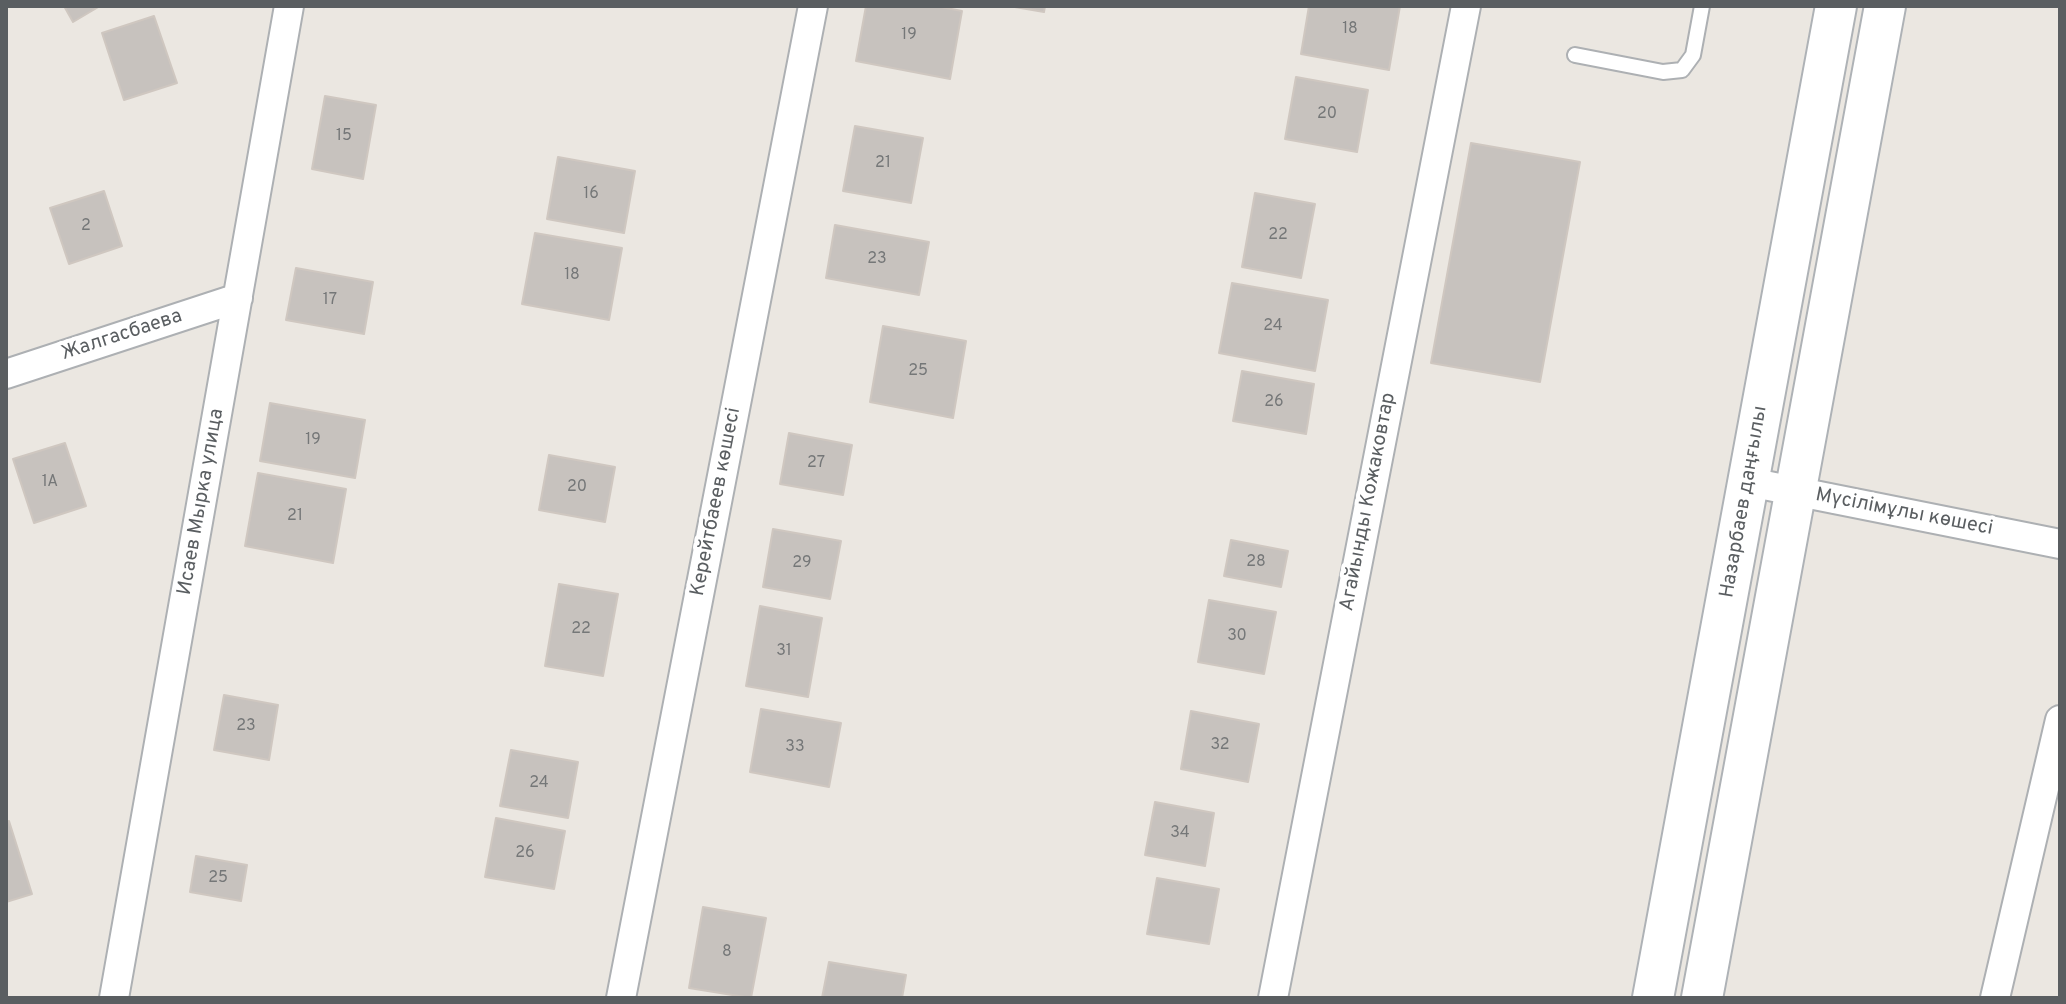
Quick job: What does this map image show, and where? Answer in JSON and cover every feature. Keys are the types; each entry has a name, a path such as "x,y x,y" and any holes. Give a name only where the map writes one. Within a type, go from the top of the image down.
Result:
{"main road":[{"name":"Назарбаев даңғылы","path":"1653,998 1836,6"},
{"path":"1702,998 1885,6"}],"street":[{"name":"Исаев Мырка улица","path":"114,998 289,6"},
{"name":"Керейтбаеев көшесі","path":"621,998 813,6"},
{"name":"Агайынды Кожаковтар","path":"1273,998 1466,6"},
{"name":"Жалгасбаева","path":"6,374 238,298"},
{"name":"Мүсілімұлы көшесі","path":"1749,482 2060,544"},
{"path":"1995,998 2060,720"}],"lane":[{"path":"1575,55 1663,72 1682,70 1693,55 1702,6"}],"building":[{"path":"64,6 100,6 73,22"},
{"path":"866,6 936,6 962,11 950,79 856,61"},
{"path":"1009,6 1045,6 1044,12"},
{"path":"1309,6 1400,6 1389,70 1301,54"},
{"path":"154,16 177,83 124,100 102,33"},
{"path":"1296,77 1368,90 1357,152 1285,139"},
{"path":"325,96 376,105 363,179 312,169"},
{"path":"855,126 923,138 911,203 843,191"},
{"path":"1471,143 1580,162 1540,382 1431,363"},
{"path":"558,157 635,171 624,233 547,219"},
{"path":"104,191 122,246 69,264 50,208"},
{"path":"1255,193 1315,204 1301,278 1242,267"},
{"path":"835,225 929,242 919,295 826,278"},
{"path":"535,233 622,248 609,320 522,304"},
{"path":"296,268 373,282 364,334 286,320"},
{"path":"1232,283 1328,300 1315,371 1219,353"},
{"path":"883,326 966,341 953,418 870,402"},
{"path":"1242,371 1314,384 1306,434 1233,421"},
{"path":"270,403 365,420 355,478 260,461"},
{"path":"789,433 852,445 843,495 780,484"},
{"path":"65,443 86,506 34,523 13,459"},
{"path":"549,455 615,467 605,522 539,510"},
{"path":"258,473 346,489 333,563 245,546"},
{"path":"773,529 841,541 830,599 763,587"},
{"path":"1231,540 1288,551 1281,587 1224,576"},
{"path":"559,584 618,594 603,676 545,666"},
{"path":"1209,600 1276,612 1264,674 1198,662"},
{"path":"760,606 822,618 808,697 746,686"},
{"path":"224,695 278,705 269,760 214,750"},
{"path":"761,709 841,723 829,787 750,772"},
{"path":"1191,711 1259,724 1248,782 1181,769"},
{"path":"511,750 578,762 568,818 500,806"},
{"path":"1155,802 1214,813 1205,866 1145,855"},
{"path":"496,818 565,831 554,889 485,877"},
{"path":"9,821 32,894 6,902 6,822"},
{"path":"196,856 247,865 241,901 190,892"},
{"path":"1157,878 1219,889 1209,944 1147,934"},
{"path":"703,907 766,918 751,998 689,988"},
{"path":"829,962 906,975 902,998 822,998"}]}
